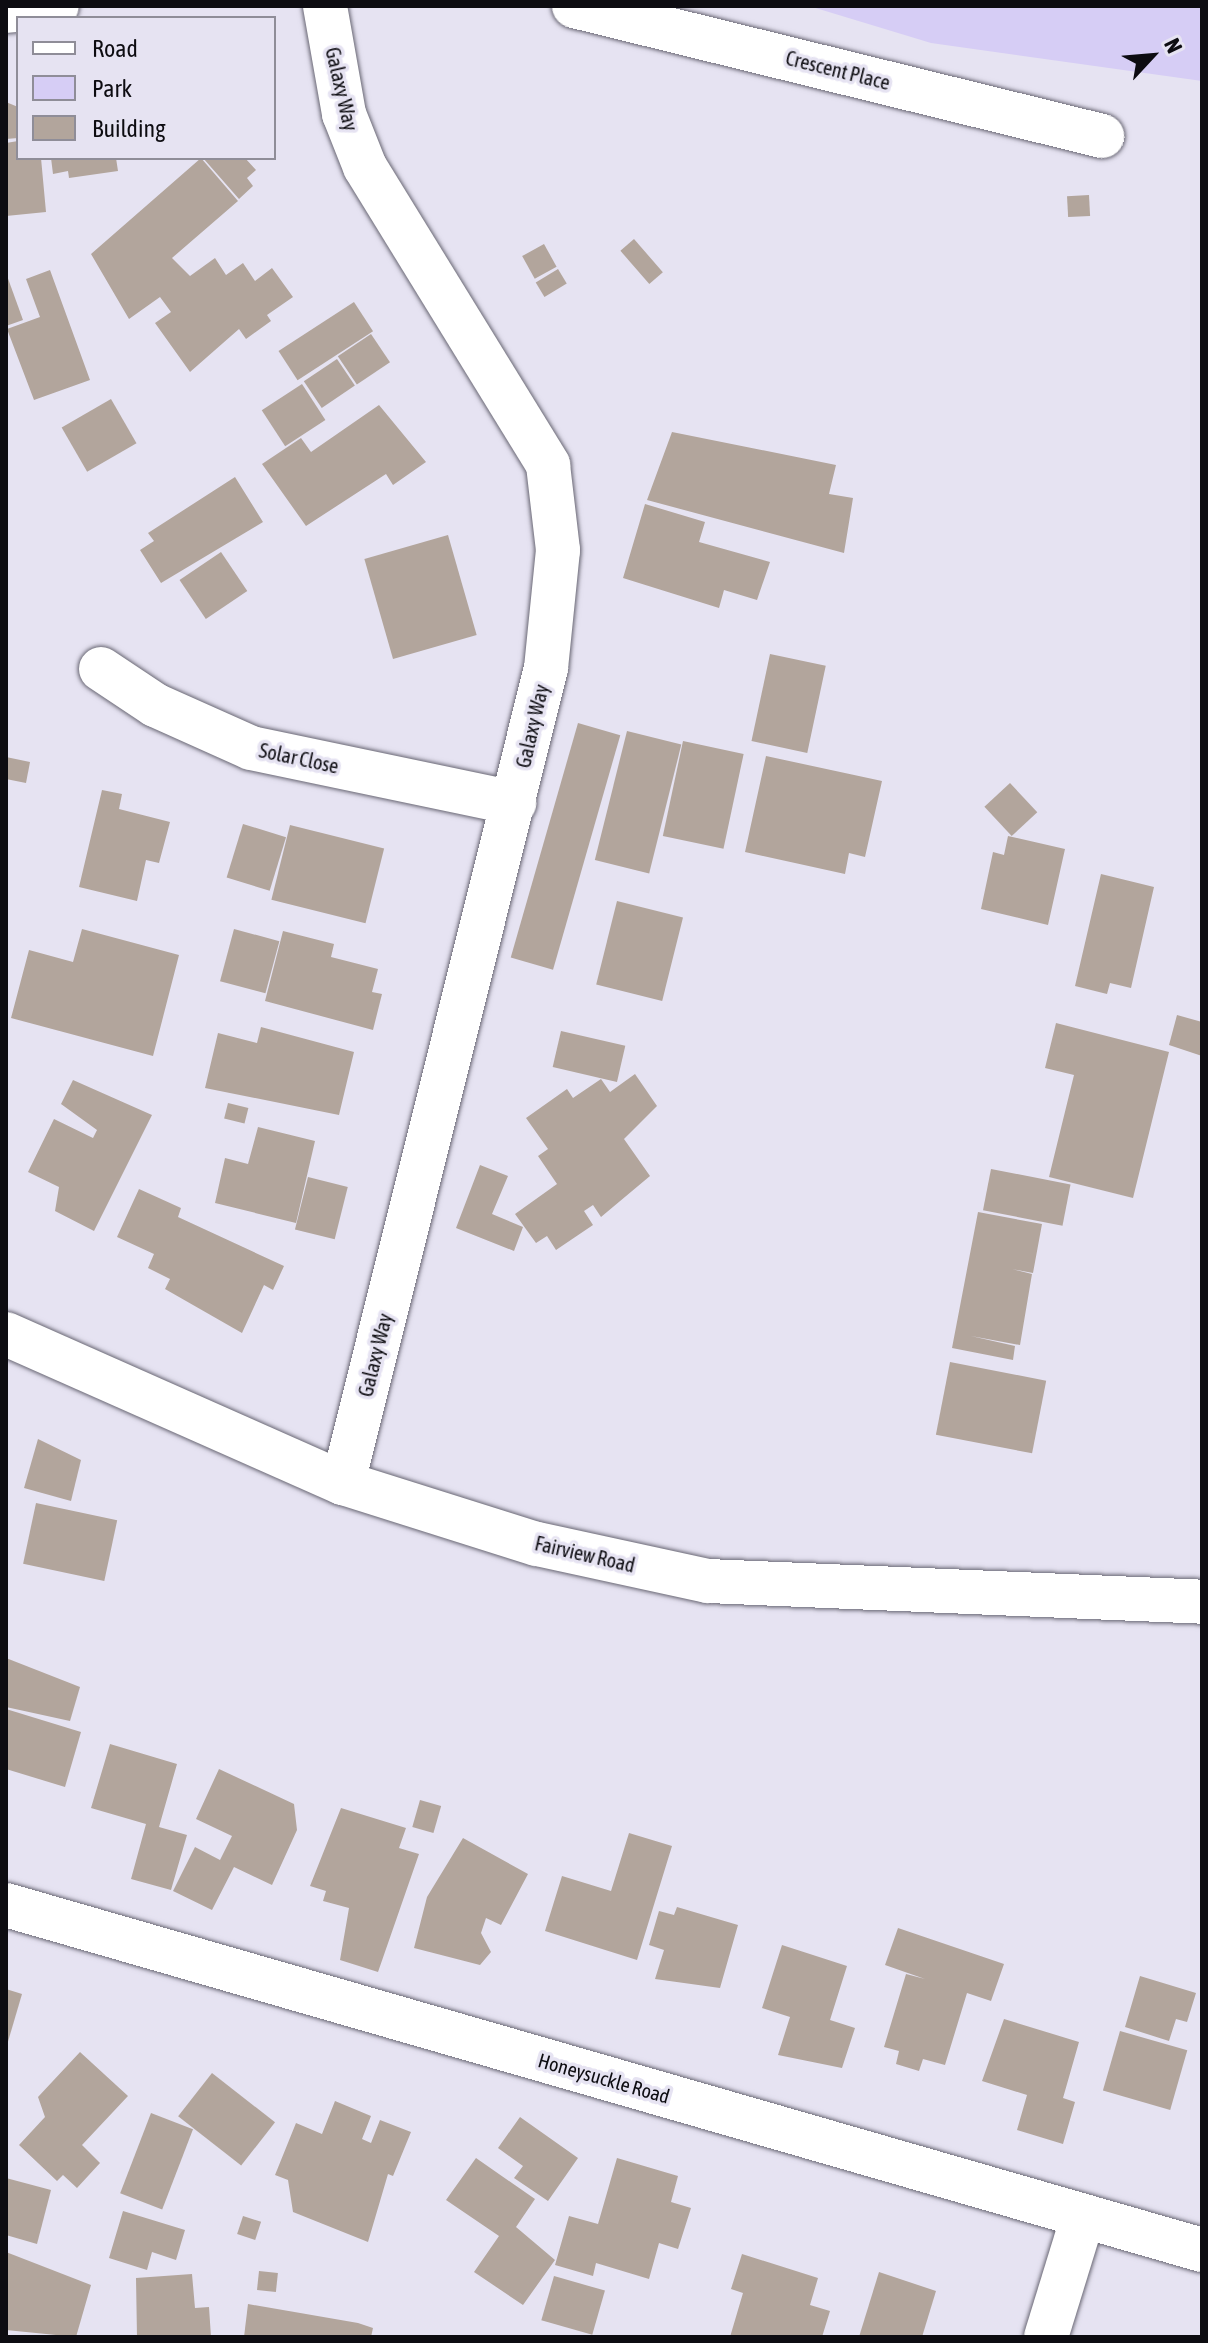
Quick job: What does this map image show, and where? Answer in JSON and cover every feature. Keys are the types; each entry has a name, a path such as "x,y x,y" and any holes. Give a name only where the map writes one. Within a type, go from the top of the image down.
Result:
{"street":[{"path":"6,11 57,6"},
{"name":"Galaxy Way","path":"325,6 344,114 365,167 548,465 558,550 549,638 514,803 343,1483"},
{"name":"Crescent Place","path":"574,6 1102,136"},
{"name":"Solar Close","path":"101,669 155,705 251,748 514,803"},
{"name":"Fairview Road","path":"6,1334 343,1483 537,1544 708,1581 1202,1602"},
{"name":"Honeysuckle Road","path":"6,1905 1202,2250"},
{"path":"1046,2337 1083,2217"}],"green space":[{"path":"809,6 1202,6 1202,81 931,43"}],"building":[{"path":"6,102 16,106 16,138 6,139"},
{"path":"16,141 16,160 41,160 46,212 6,216 6,143"},
{"path":"51,160 116,160 118,171 69,178 68,171 53,174"},
{"path":"199,160 203,160 238,201 172,258 190,276 215,258 226,275 243,263 255,281 272,268 293,297 267,315 271,321 246,339 239,329 190,372 155,323 171,312 160,297 129,319 91,254"},
{"path":"205,160 247,160 256,170 247,178 253,186 239,199"},
{"path":"1089,195 1090,216 1068,217 1067,196"},
{"path":"634,239 663,272 649,284 620,251"},
{"path":"544,244 557,267 535,279 522,256"},
{"path":"558,269 567,284 544,297 536,282"},
{"path":"50,270 90,380 34,400 7,329 40,317 26,279"},
{"path":"6,273 23,320 6,326"},
{"path":"354,302 373,331 298,380 279,351"},
{"path":"371,334 390,362 357,385 338,356"},
{"path":"337,359 355,386 322,408 304,381"},
{"path":"302,384 325,420 285,446 262,410"},
{"path":"111,399 136,443 87,472 62,428"},
{"path":"379,405 426,462 393,485 386,474 306,526 262,464 301,438 311,452"},
{"path":"672,432 836,465 829,494 853,498 844,553 647,500"},
{"path":"235,477 263,522 161,583 140,550 154,541 148,533"},
{"path":"645,504 705,522 699,542 770,562 757,600 724,590 719,608 623,578"},
{"path":"448,535 477,635 393,659 364,559"},
{"path":"221,552 247,591 206,619 180,580"},
{"path":"770,654 826,666 807,753 751,741"},
{"path":"578,723 620,735 553,970 511,958"},
{"path":"627,731 681,745 649,874 595,860"},
{"path":"683,741 744,754 723,849 663,836"},
{"path":"766,756 882,781 865,857 849,853 845,874 745,852"},
{"path":"6,757 30,762 26,783 6,779"},
{"path":"1010,783 1037,812 1012,836 984,807"},
{"path":"102,790 122,794 119,809 170,822 159,863 146,860 137,901 79,887"},
{"path":"243,824 286,837 270,891 227,878"},
{"path":"290,825 384,848 365,923 271,900"},
{"path":"1008,836 1065,849 1048,925 981,909 993,852 1004,855"},
{"path":"1101,874 1154,887 1131,988 1110,983 1107,994 1075,986"},
{"path":"617,901 683,917 662,1001 596,984"},
{"path":"82,929 179,955 153,1056 11,1018 29,950 73,962"},
{"path":"234,929 279,941 265,993 220,981"},
{"path":"283,931 334,944 331,957 378,969 372,992 382,994 373,1030 265,1001"},
{"path":"1177,1015 1202,1022 1202,1056 1169,1045"},
{"path":"1056,1023 1169,1052 1133,1198 1049,1177 1074,1075 1045,1068"},
{"path":"261,1027 354,1052 339,1115 205,1088 218,1033 257,1043"},
{"path":"561,1031 625,1046 617,1082 553,1067"},
{"path":"635,1074 657,1106 624,1139 650,1176 601,1217 593,1205 584,1211 593,1225 556,1250 547,1236 536,1243 515,1214 557,1184 538,1156 548,1149 526,1118 567,1089 573,1098 601,1079 610,1092"},
{"path":"73,1080 152,1115 94,1231 55,1211 59,1187 28,1172 54,1119 93,1138 97,1130 61,1104"},
{"path":"228,1103 248,1108 245,1124 224,1119"},
{"path":"258,1127 315,1141 296,1223 215,1203 225,1158 248,1164"},
{"path":"480,1165 508,1176 492,1214 523,1227 514,1251 456,1228"},
{"path":"991,1169 1071,1184 1062,1226 983,1210"},
{"path":"308,1177 348,1187 335,1239 295,1229"},
{"path":"139,1189 181,1208 178,1217 284,1266 273,1290 264,1285 242,1333 165,1289 170,1279 148,1268 154,1254 117,1237"},
{"path":"978,1212 1042,1224 1033,1273 1012,1269 1032,1274 1020,1345 971,1336 1015,1346 1013,1360 952,1348"},
{"path":"950,1362 1046,1381 1032,1453 936,1435"},
{"path":"38,1439 81,1460 71,1501 24,1488"},
{"path":"36,1503 117,1520 104,1581 23,1564"},
{"path":"6,1658 80,1687 70,1721 6,1707"},
{"path":"6,1709 81,1732 65,1787 6,1769"},
{"path":"110,1744 177,1764 159,1827 187,1835 171,1890 131,1879 146,1824 91,1808"},
{"path":"219,1769 294,1804 297,1830 272,1885 234,1867 212,1910 173,1891 195,1847 220,1860 232,1836 196,1819"},
{"path":"420,1800 441,1806 433,1833 412,1827"},
{"path":"341,1808 406,1828 399,1848 419,1854 378,1972 340,1960 349,1908 323,1901 326,1891 310,1886"},
{"path":"629,1833 672,1846 637,1960 545,1931 562,1876 611,1891"},
{"path":"463,1838 528,1874 501,1925 486,1918 481,1933 491,1952 480,1965 414,1948 427,1897"},
{"path":"677,1907 738,1925 720,1988 655,1979 664,1950 649,1945 659,1911 674,1915"},
{"path":"898,1928 1004,1964 991,2001 967,1993 945,2065 923,2059 919,2071 896,2064 899,2051 884,2047 906,1974 925,1979 885,1965"},
{"path":"782,1945 847,1966 830,2020 855,2028 842,2068 778,2055 790,2017 762,2008"},
{"path":"1140,1976 1196,1993 1187,2022 1176,2019 1169,2041 1125,2027"},
{"path":"6,1989 22,1994 7,2045 6,2044"},
{"path":"1004,2019 1079,2042 1063,2098 1075,2102 1063,2144 1017,2130 1027,2095 982,2081"},
{"path":"1120,2031 1187,2050 1170,2110 1103,2091"},
{"path":"80,2052 128,2096 82,2145 100,2163 77,2188 63,2175 57,2181 19,2145 45,2117 38,2097"},
{"path":"212,2073 275,2122 241,2166 178,2116"},
{"path":"335,2101 371,2116 362,2139 371,2143 380,2120 411,2132 393,2176 388,2174 368,2242 293,2212 288,2180 275,2175 296,2123 322,2134"},
{"path":"151,2113 193,2129 162,2209 120,2193"},
{"path":"520,2117 578,2158 548,2201 514,2178 523,2166 498,2148"},
{"path":"476,2158 535,2199 516,2227 555,2260 523,2305 474,2272 499,2236 446,2200"},
{"path":"617,2158 678,2176 671,2202 691,2208 678,2249 659,2243 649,2279 596,2263 593,2276 555,2265 569,2216 598,2224"},
{"path":"6,2178 51,2190 37,2244 6,2235"},
{"path":"123,2211 185,2230 176,2260 152,2252 147,2270 109,2258"},
{"path":"243,2216 261,2222 255,2240 237,2234"},
{"path":"6,2252 91,2285 76,2337 6,2330"},
{"path":"742,2254 818,2278 810,2305 830,2311 822,2337 730,2337 743,2293 731,2289"},
{"path":"259,2271 278,2273 276,2292 257,2290"},
{"path":"879,2272 936,2291 922,2337 859,2337"},
{"path":"192,2274 195,2308 209,2307 211,2337 137,2337 136,2278"},
{"path":"554,2276 605,2291 592,2335 541,2320"},
{"path":"248,2304 358,2323 373,2328 371,2337 244,2337"}]}
